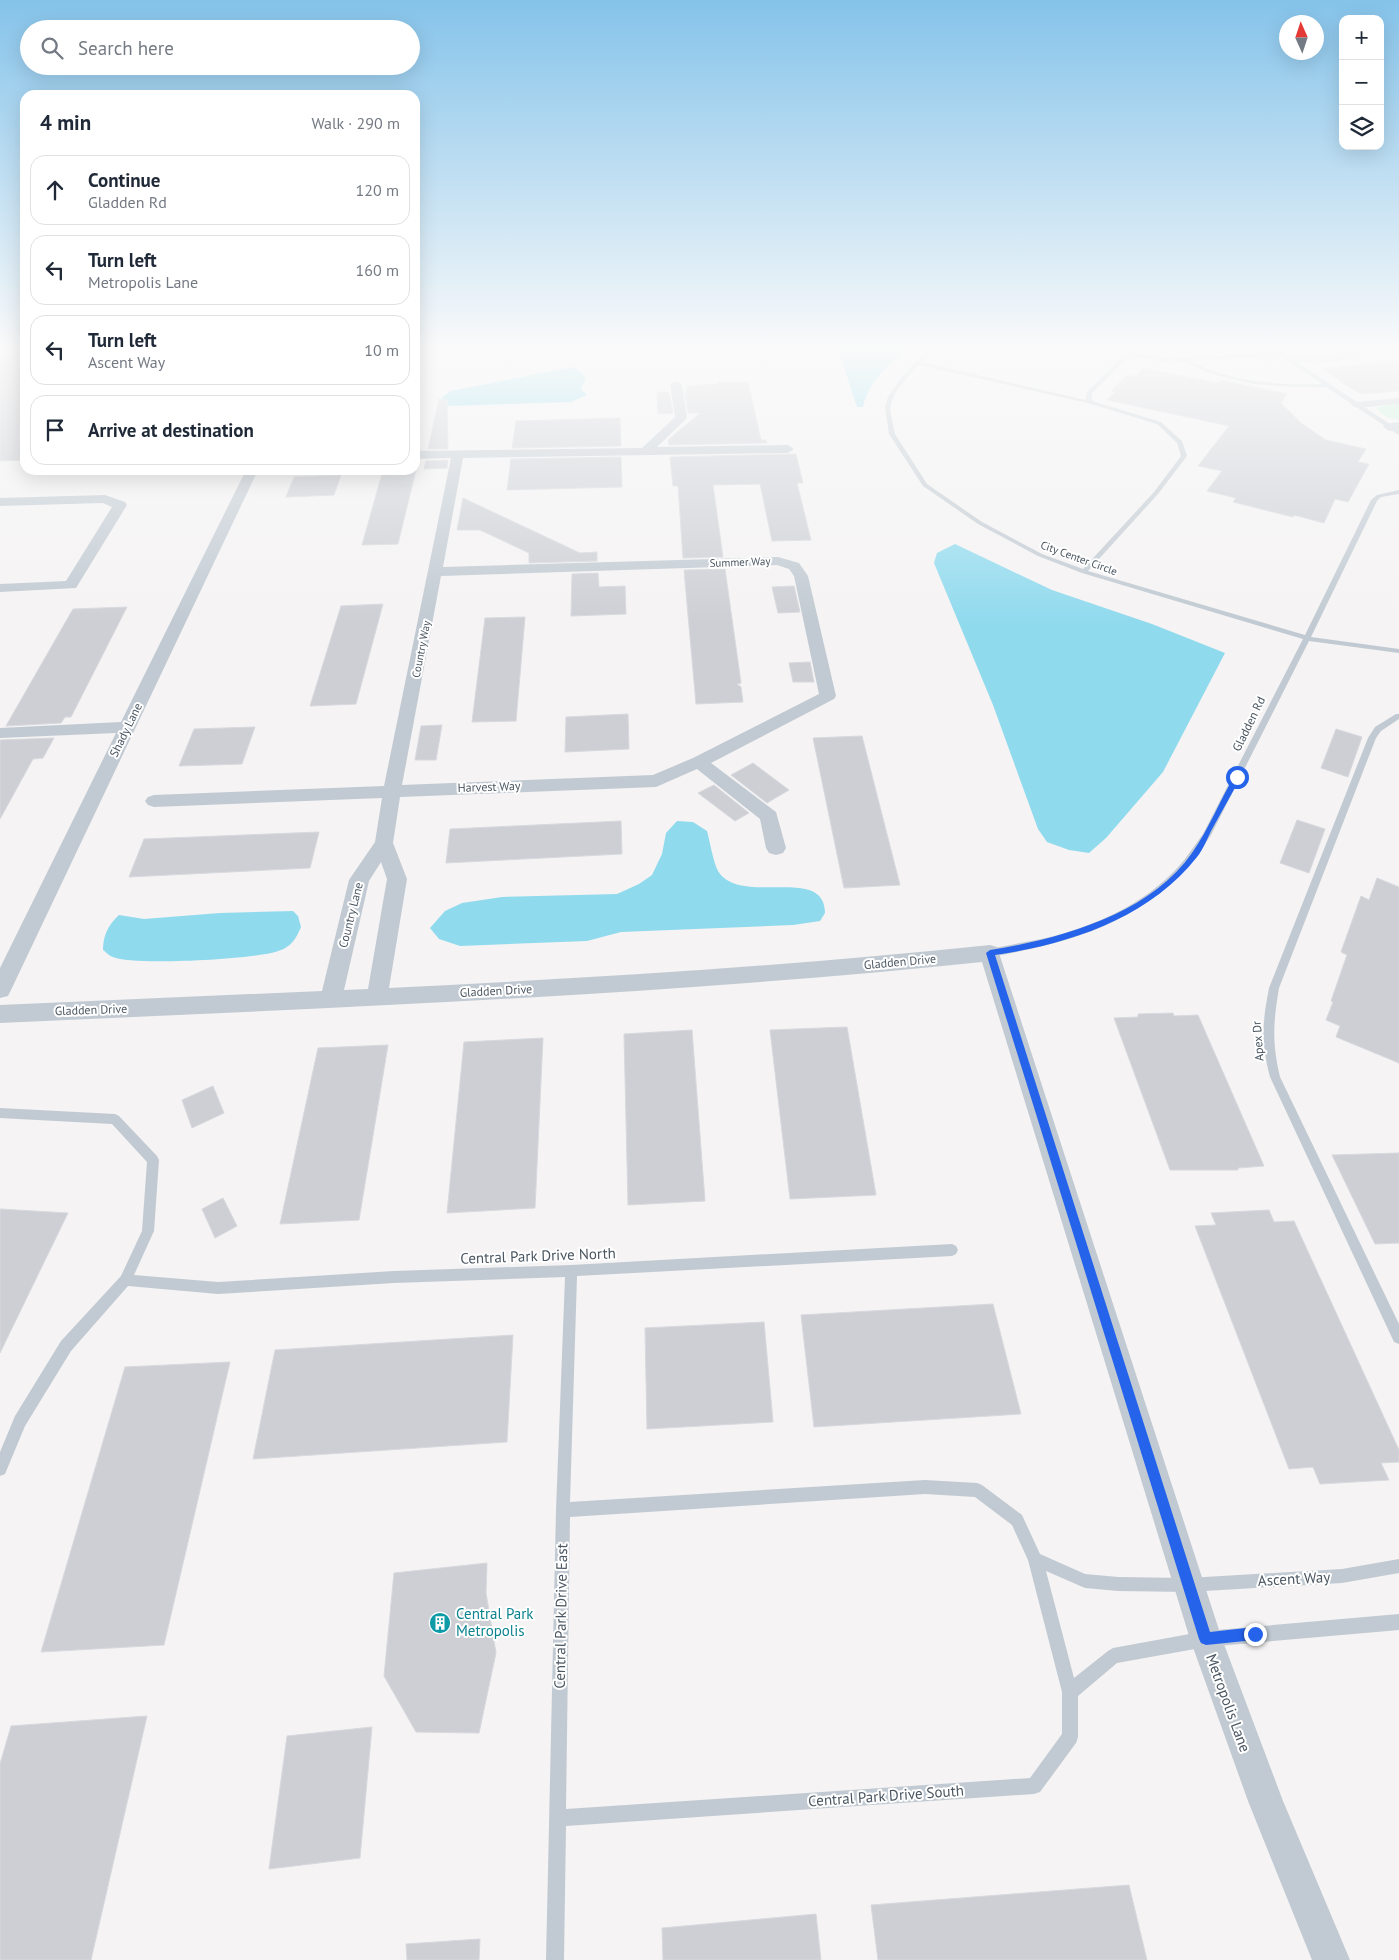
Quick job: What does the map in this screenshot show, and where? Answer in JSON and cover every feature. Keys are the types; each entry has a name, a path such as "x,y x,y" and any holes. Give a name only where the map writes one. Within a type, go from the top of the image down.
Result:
{"street":[{"path":"647,450 657,440"},
{"path":"420,455 788,449"},
{"name":"Country Way","path":"384,843 392,791 458,454"},
{"name":"Shady Lane","path":"0,990 250,475"},
{"path":"0,502 105,499 120,505 71,585 0,588"},
{"name":"Summer Way","path":"436,572 778,561 794,566 801,576 828,696 699,762"},
{"path":"0,733 127,727"},
{"path":"699,762 769,816 776,848"},
{"name":"Harvest Way","path":"154,801 656,781 699,762"},
{"path":"377,998 397,879 384,843"},
{"name":"Country Lane","path":"331,1000 359,880 384,843"},
{"name":"Gladden Drive","path":"0,1014 377,998 688,980 990,953"},
{"name":"Metropolis Lane","path":"990,953 1206,1639 1245,1750 1298,1885 1331,1960"}],"lane":[{"name":"City Center Circle","path":"896,440 924,485 1005,537 1040,555 1084,572 1306,638 1399,651"},
{"path":"1084,572 1156,493 1184,456 1178,440"},
{"name":"Gladden Rd","path":"990,953 1054,940 1101,924 1135,907 1159,891 1179,873 1195,854 1207,835 1333,587 1374,500 1379,496 1399,492"},
{"name":"Apex Dr","path":"1399,716 1378,729 1372,738 1274,988 1268,1020 1269,1052 1275,1077 1399,1338"},
{"path":"0,1469 20,1421 66,1346 124,1280 148,1231 153,1160 116,1119 1,1114"},
{"name":"Central Park Drive North","path":"124,1280 218,1288 394,1277 571,1271 952,1250"},
{"name":"Central Park Drive East","path":"555,1960 562,1510 571,1271"},
{"path":"562,1510 925,1487 977,1490 1017,1520 1035,1559"},
{"name":"Ascent Way","path":"1035,1559 1084,1581 1118,1584 1188,1585 1342,1576 1399,1566"},
{"name":"Central Park Drive South","path":"557,1818 1034,1786 1070,1737 1070,1692 1035,1559"},
{"path":"1070,1692 1113,1656 1206,1639 1399,1622"}],"water":[{"path":"955,544 1052,590 1152,624 1225,653 1163,772 1106,838 1089,853 1069,850 1047,842 1038,829 993,705 934,563 937,553"},
{"path":"677,821 693,822 707,831 716,867 728,881 757,887 790,887 816,893 823,902 825,909 825,913 820,921 793,925 621,932 587,941 460,946 439,939 430,928 445,911 462,903 502,897 617,894 639,884 652,875 662,854 666,833"},
{"path":"293,911 298,916 301,927 297,936 285,948 262,955 218,959 143,961 113,957 103,950 107,931 119,915 144,919 220,913"}],"building":[{"path":"0,440 20,440 20,460 0,461"},
{"path":"430,440 448,440 448,449 428,449"},
{"path":"513,440 621,440 621,446 512,448"},
{"path":"668,440 766,440 767,443 669,445"},
{"path":"1218,440 1328,440 1366,449 1358,462 1369,464 1348,502 1335,499 1324,523 1233,502 1236,498 1207,491 1222,471 1198,466"},
{"path":"796,454 803,483 797,483 811,540 772,541 760,484 713,485 723,557 683,558 678,486 673,486 670,457"},
{"path":"621,457 622,487 507,490 511,459"},
{"path":"448,460 447,468 424,469 426,461"},
{"path":"341,475 334,495 286,497 294,477"},
{"path":"382,475 415,475 398,544 362,545"},
{"path":"463,498 580,553 597,552 597,561 529,563 529,553 480,530 457,530"},
{"path":"725,569 741,683 737,684 741,687 743,702 696,704 684,570"},
{"path":"598,573 599,587 625,586 626,614 571,616 572,574"},
{"path":"794,586 800,612 778,613 772,587"},
{"path":"383,604 356,704 310,706 341,606"},
{"path":"127,607 71,717 65,717 61,723 6,726 73,609"},
{"path":"525,617 516,721 472,722 485,618"},
{"path":"810,662 814,682 793,682 789,663"},
{"path":"628,714 629,749 565,752 566,717"},
{"path":"442,725 436,760 415,760 421,726"},
{"path":"255,727 242,764 179,766 194,729"},
{"path":"1336,729 1362,737 1348,777 1321,768"},
{"path":"862,736 900,885 844,888 813,738"},
{"path":"54,738 43,758 33,759 0,819 0,740"},
{"path":"753,763 789,790 767,803 731,775"},
{"path":"714,785 749,813 735,821 698,793"},
{"path":"1297,820 1325,829 1309,873 1280,863"},
{"path":"621,821 622,854 446,863 450,829"},
{"path":"319,832 310,868 129,877 144,839"},
{"path":"1377,878 1399,887 1399,1063 1336,1037 1340,1026 1326,1020 1347,955 1341,952 1361,896 1369,900"},
{"path":"1173,1013 1174,1016 1198,1015 1264,1166 1238,1168 1238,1170 1170,1170 1114,1018 1138,1017 1138,1014"},
{"path":"847,1027 876,1195 790,1199 770,1030"},
{"path":"692,1030 705,1201 628,1205 624,1034"},
{"path":"543,1038 535,1208 447,1213 464,1042"},
{"path":"388,1045 359,1220 280,1224 318,1048"},
{"path":"213,1086 224,1113 192,1128 182,1100"},
{"path":"1399,1153 1399,1243 1375,1244 1332,1155"},
{"path":"223,1198 237,1226 215,1238 202,1209"},
{"path":"0,1209 68,1213 0,1353"},
{"path":"1269,1210 1274,1222 1294,1221 1399,1450 1399,1462 1381,1463 1389,1480 1320,1484 1313,1467 1289,1469 1195,1226 1216,1225 1211,1213"},
{"path":"993,1304 1021,1414 814,1427 801,1315"},
{"path":"764,1322 773,1422 647,1429 645,1328"},
{"path":"513,1335 507,1442 253,1459 275,1350"},
{"path":"230,1362 164,1645 41,1652 125,1367"},
{"name":"Central Park Metropolis","path":"487,1563 486,1593 496,1653 479,1733 416,1732 384,1676 394,1573"},
{"path":"147,1716 91,1960 0,1960 0,1764 11,1726"},
{"path":"372,1727 360,1858 269,1869 287,1736"},
{"path":"1129,1885 1147,1960 878,1960 871,1905"},
{"path":"816,1914 821,1960 663,1960 662,1928"},
{"path":"480,1939 479,1960 407,1960 406,1944"}],"place":[{"name":"Central Park Metropolis","path":"440,1623"}],"route":[{"path":"1237,777 1195,854 1179,873 1159,891 1135,907 1084,931 1023,948 990,953 1206,1639 1255,1634"}]}
